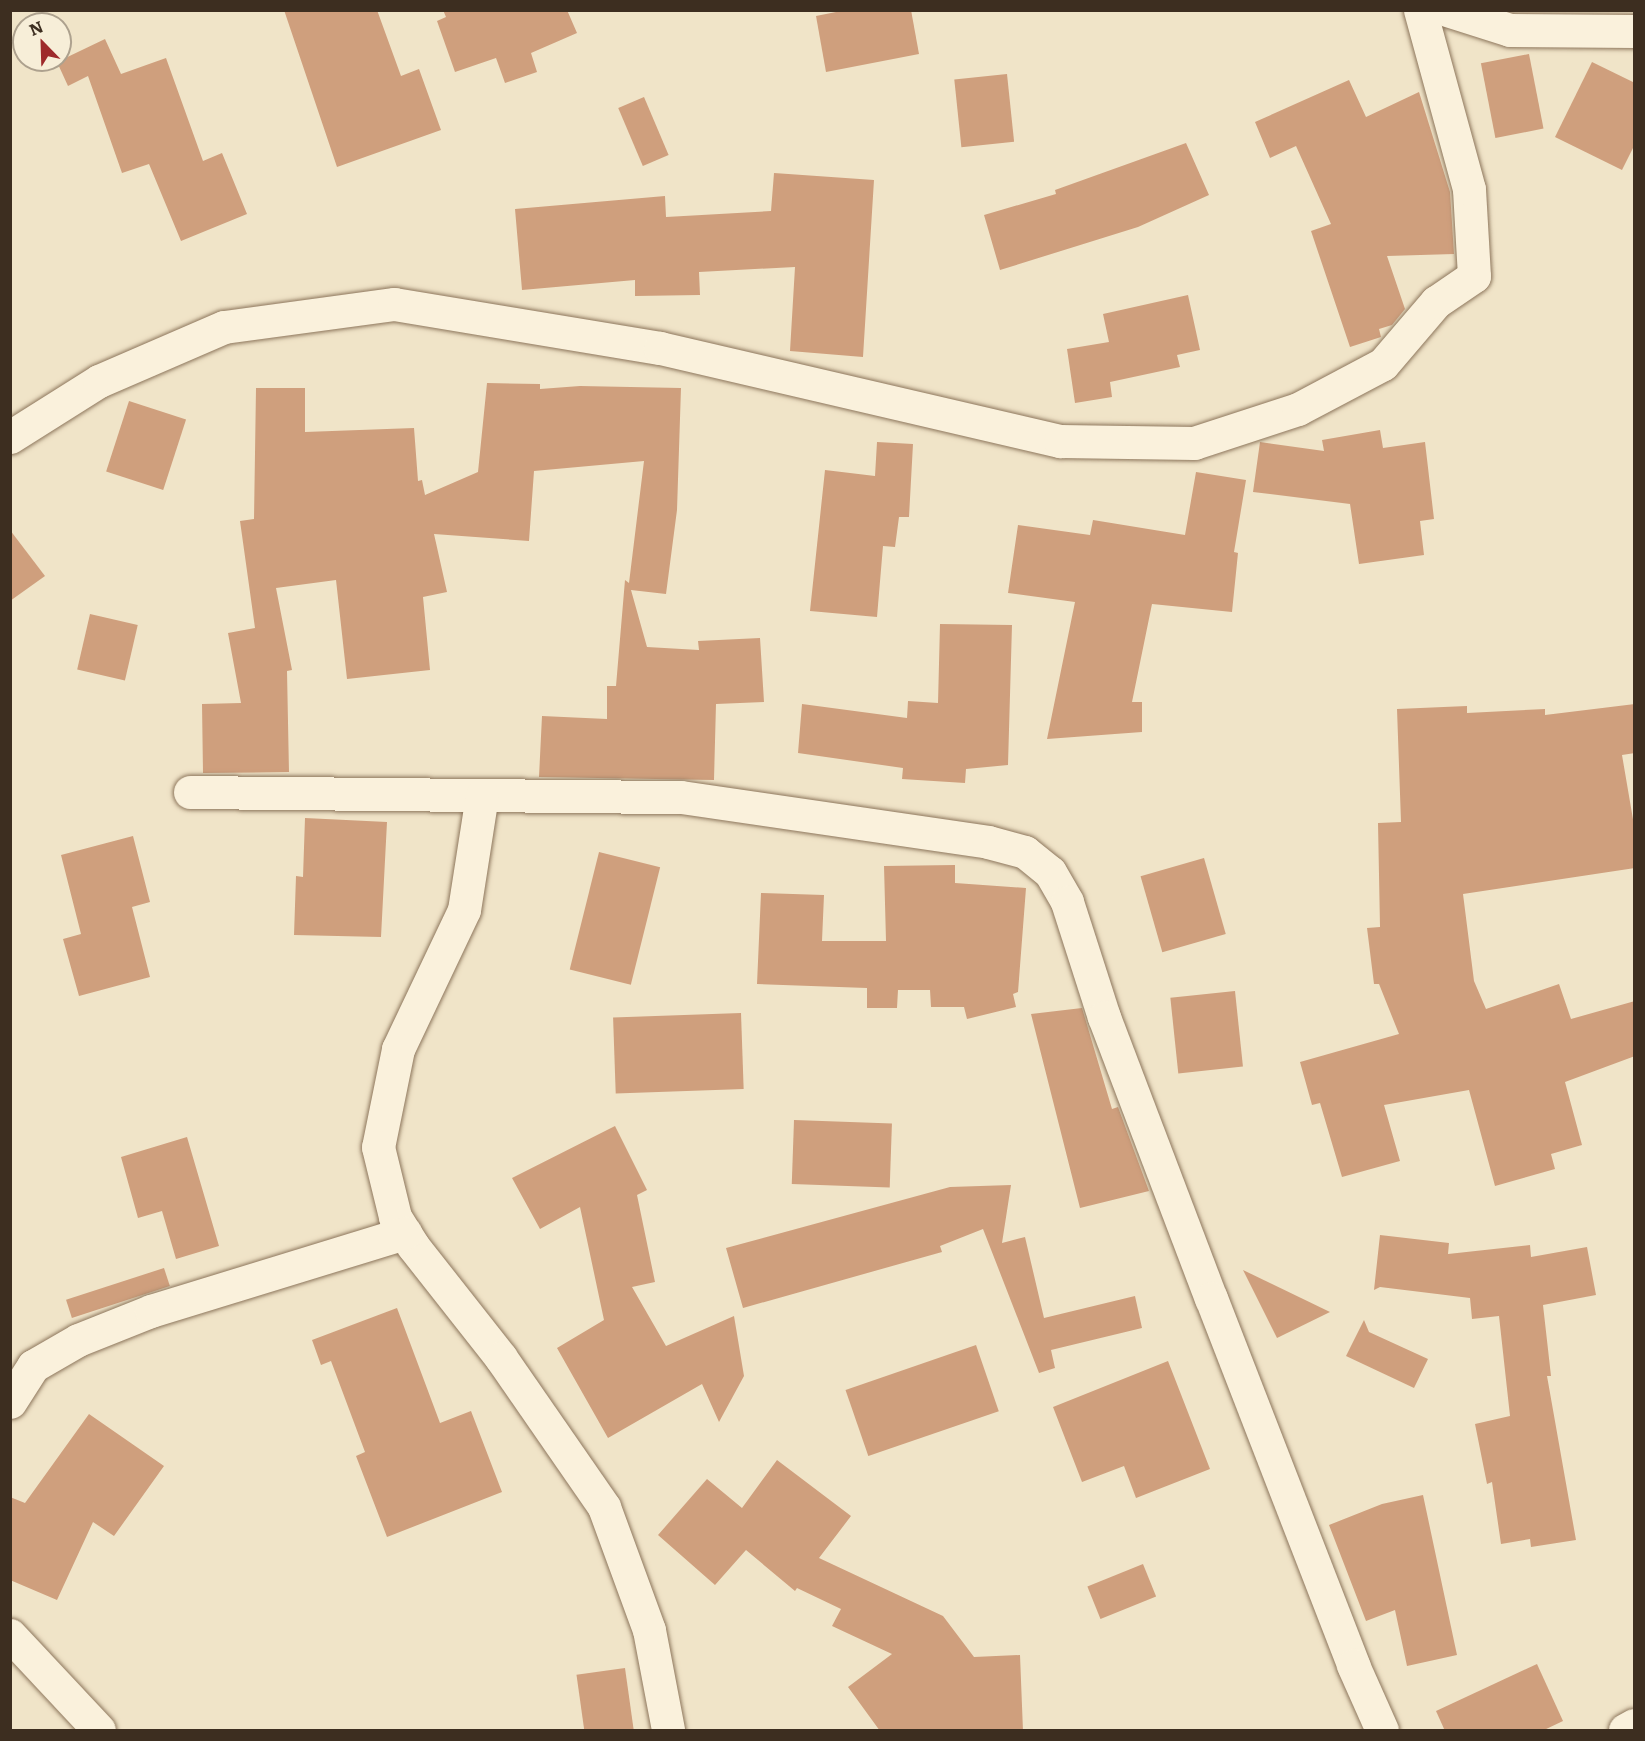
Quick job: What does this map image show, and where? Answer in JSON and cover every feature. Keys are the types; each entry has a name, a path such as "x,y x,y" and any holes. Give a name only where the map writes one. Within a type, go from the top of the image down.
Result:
{"street":[{"path":"10,436 99,381 224,327 394,304 660,348 1060,441 1194,443 1298,409 1383,364 1436,302 1474,276 1469,189 1420,10"},
{"path":"1447,10 1510,30 1635,31"},
{"path":"190,792 681,797 988,842 1025,852 1050,872 1067,902 1104,1017 1353,1665 1382,1731"},
{"path":"482,795 464,910 398,1049 378,1147 395,1217 405,1233 501,1358 604,1507 649,1630 668,1731"},
{"path":"10,1402 33,1366 78,1340 151,1311 405,1233"},
{"path":"10,1635 99,1731"},
{"path":"1625,1731 1635,1725"}],"building":[{"path":"284,10 377,10 401,76 419,69 441,130 337,167"},
{"path":"443,10 567,10 577,33 531,53 537,72 505,83 496,58 455,72 437,21 446,17"},
{"path":"846,10 911,10 919,54 826,72 816,16"},
{"path":"105,39 121,74 166,58 203,161 222,153 247,214 181,241 149,164 122,173 88,76 68,86 62,72 72,72 72,55"},
{"path":"1529,54 1544,129 1495,138 1481,63"},
{"path":"1592,62 1635,83 1635,144 1622,170 1555,137"},
{"path":"1007,74 1014,142 961,147 954,80"},
{"path":"1349,80 1366,117 1419,92 1450,192 1454,254 1387,256 1405,309 1392,325 1379,329 1381,337 1350,347 1311,231 1331,224 1296,146 1270,158 1255,122"},
{"path":"644,97 669,155 643,166 618,108"},
{"path":"1186,143 1209,195 1138,227 1000,270 984,215 1056,194 1055,190"},
{"path":"774,173 874,180 863,357 790,351 795,267 699,272 700,295 635,296 635,280 522,290 515,209 665,196 666,217 771,211"},
{"path":"1188,295 1200,350 1177,355 1180,367 1110,382 1112,397 1075,403 1067,349 1109,342 1103,314"},
{"path":"487,383 540,384 540,389 580,386 681,388 677,510 666,594 631,590 647,647 699,650 698,641 760,638 764,702 716,704 714,780 539,777 542,716 607,719 607,686 616,686 625,580 629,583 644,461 534,471 529,541 434,534 447,592 423,597 430,670 347,679 336,580 276,588 292,670 287,671 289,772 203,773 202,704 241,703 228,633 255,628 240,521 254,519 256,388 305,388 305,432 414,428 418,481 422,480 425,495 478,472"},
{"path":"129,401 186,420 163,490 106,471"},
{"path":"1380,430 1383,448 1425,442 1434,519 1420,521 1424,555 1359,564 1350,504 1253,492 1260,442 1324,451 1322,440"},
{"path":"877,442 913,444 909,517 899,517 895,547 883,546 877,617 810,611 825,470 875,476"},
{"path":"1196,472 1246,480 1234,552 1238,553 1232,612 1152,604 1132,702 1142,702 1142,732 1047,739 1075,602 1008,593 1018,525 1090,535 1093,520 1185,535"},
{"path":"10,530 45,576 10,601"},
{"path":"90,614 138,625 125,681 77,670"},
{"path":"940,624 1012,625 1008,765 966,769 965,783 902,779 903,768 798,753 802,704 907,718 908,701 938,703"},
{"path":"1635,704 1635,753 1622,755 1635,831 1635,868 1463,894 1474,981 1486,1009 1559,984 1571,1019 1635,1001 1635,1056 1565,1082 1582,1145 1551,1154 1555,1169 1495,1186 1469,1090 1384,1105 1400,1161 1342,1177 1320,1103 1312,1105 1300,1062 1399,1034 1379,984 1374,984 1367,928 1380,927 1378,823 1401,822 1397,709 1467,706 1467,713 1545,709 1545,715"},
{"path":"305,818 387,822 381,937 294,935 296,876 303,877"},
{"path":"133,836 150,902 132,907 150,977 79,996 63,939 81,934 61,855"},
{"path":"599,852 660,867 631,985 570,969"},
{"path":"1204,858 1226,934 1162,952 1141,876"},
{"path":"955,865 955,883 1026,888 1018,992 1013,994 1016,1007 967,1019 964,1007 931,1007 930,990 898,990 897,1008 867,1008 867,988 757,984 761,893 824,895 822,941 886,941 884,866"},
{"path":"1235,991 1243,1067 1178,1073 1170,998"},
{"path":"1082,1008 1112,1109 1118,1107 1149,1191 1080,1208 1031,1014"},
{"path":"741,1013 744,1089 616,1093 613,1017"},
{"path":"794,1120 892,1123 890,1187 792,1184"},
{"path":"615,1126 647,1190 637,1195 655,1282 632,1287 666,1346 734,1316 744,1376 719,1422 702,1384 608,1438 557,1348 604,1320 580,1207 540,1229 512,1178"},
{"path":"187,1137 219,1246 176,1259 162,1211 138,1218 121,1157"},
{"path":"1011,1185 1002,1243 1025,1237 1044,1318 1135,1296 1142,1328 1051,1350 1055,1368 1039,1373 983,1229 940,1246 942,1252 743,1308 726,1248 950,1187"},
{"path":"1380,1235 1449,1243 1448,1254 1530,1245 1531,1257 1587,1247 1596,1295 1543,1305 1551,1376 1547,1376 1576,1540 1531,1547 1530,1539 1501,1544 1492,1482 1487,1484 1475,1424 1510,1416 1499,1316 1472,1319 1470,1298 1380,1287 1374,1290"},
{"path":"164,1268 170,1286 72,1318 66,1300"},
{"path":"1243,1270 1330,1312 1277,1338"},
{"path":"397,1308 440,1423 471,1411 502,1492 387,1537 356,1456 365,1452 331,1361 321,1365 312,1340"},
{"path":"1364,1320 1369,1332 1428,1359 1414,1388 1346,1356"},
{"path":"976,1345 999,1411 868,1456 846,1390"},
{"path":"1168,1361 1210,1469 1136,1498 1124,1466 1082,1482 1053,1407"},
{"path":"89,1414 164,1466 114,1536 93,1522 57,1600 10,1580 10,1497 25,1503"},
{"path":"777,1460 851,1516 819,1558 943,1616 974,1657 1020,1655 1023,1731 880,1731 848,1687 892,1654 832,1626 841,1609 797,1588 795,1591 746,1550 715,1585 658,1535 707,1479 742,1508"},
{"path":"1423,1495 1457,1655 1407,1666 1395,1610 1366,1621 1329,1525 1382,1504"},
{"path":"1143,1564 1156,1596 1100,1619 1087,1586"},
{"path":"1537,1664 1563,1721 1542,1731 1445,1731 1436,1711"},
{"path":"625,1668 634,1730 584,1730 576,1675"}]}
